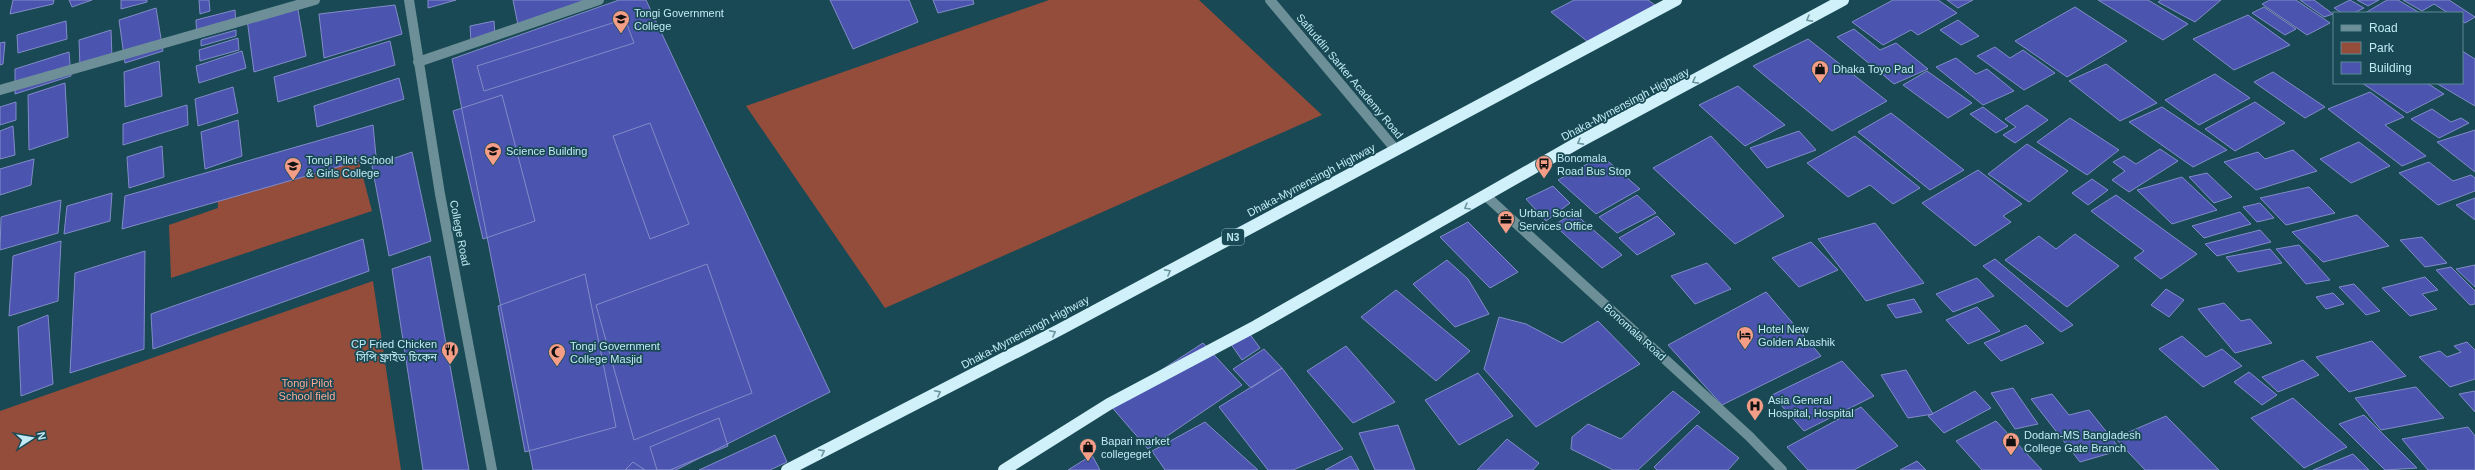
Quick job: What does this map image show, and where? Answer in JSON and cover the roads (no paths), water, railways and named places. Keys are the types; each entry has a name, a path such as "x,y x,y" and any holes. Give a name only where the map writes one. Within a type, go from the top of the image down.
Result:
{"highway":[{"name":"Dhaka-Mymensingh Highway","path":"787,470 1059,330 1676,0"},
{"name":"Dhaka-Mymensingh Highway","path":"1004,470 1109,404 1256,326 1580,142 1843,0"}],"street":[{"path":"0,90 315,0"},
{"name":"College Road","path":"409,0 440,194 492,470"},
{"path":"418,62 600,0"},
{"name":"Safiuddin Sarker Academy Road","path":"1270,0 1396,150"},
{"name":"Bonomala Road","path":"1486,196 1750,436 1782,470"}],"place":[{"name":"Tongi Government College","path":"621,34"},
{"name":"Dhaka Toyo Pad","path":"1820,84"},
{"name":"Science Building","path":"493,166"},
{"name":"Bonomala Road Bus Stop","path":"1544,179"},
{"name":"Tongi Pilot School & Girls College","path":"293,181"},
{"name":"Urban Social Services Office","path":"1506,234"},
{"name":"Hotel New Golden Abashik","path":"1745,350"},
{"name":"CP Fried Chicken সিপি ফ্রাইড চিকেন","path":"450,365"},
{"name":"Tongi Government College Masjid","path":"557,367"},
{"name":"Asia General Hospital, Hospital","path":"1755,421"},
{"name":"Dodam-MS Bangladesh College Gate Branch","path":"2011,456"},
{"name":"Bapari market collegeget","path":"1088,462"}],"park label":[{"name":"Tongi Pilot School field","path":"307,389"}]}
